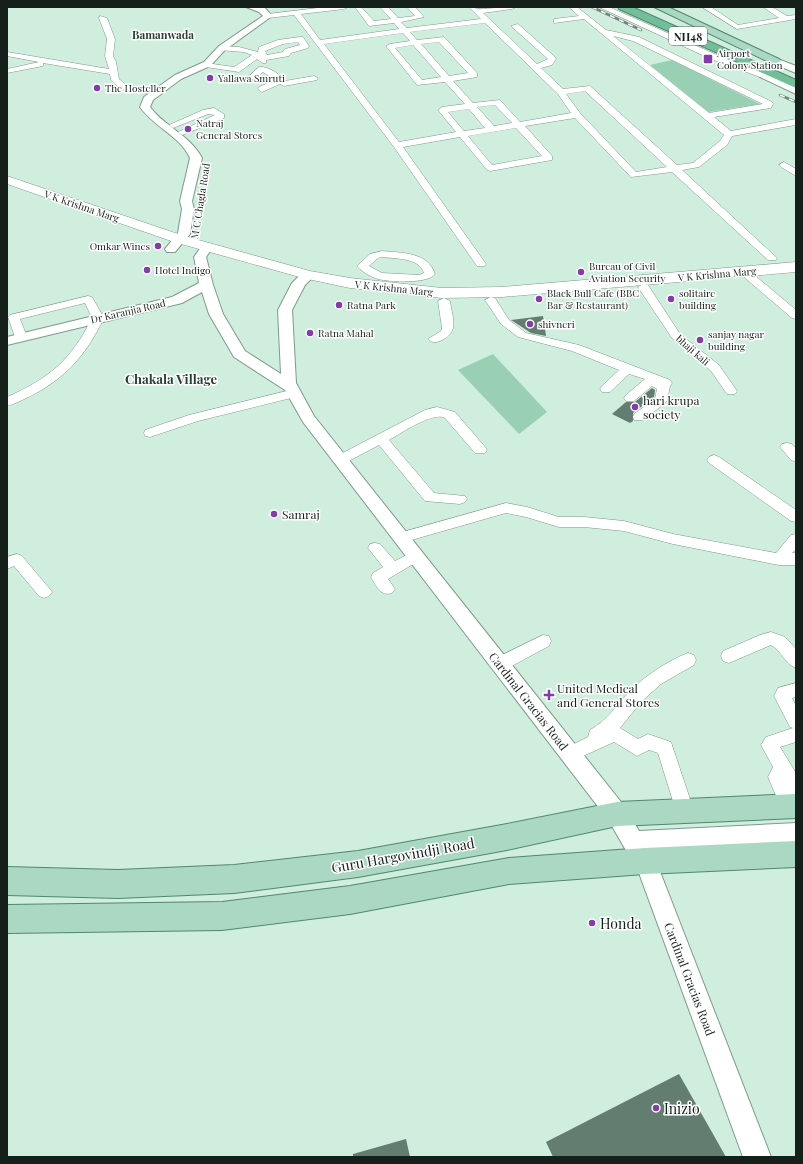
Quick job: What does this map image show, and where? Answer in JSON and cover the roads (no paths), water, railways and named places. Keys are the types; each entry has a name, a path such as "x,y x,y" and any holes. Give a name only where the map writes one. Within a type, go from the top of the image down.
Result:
{"highway":[{"name":"NH48","path":"623,7 754,66 789,74"},
{"name":"NH48","path":"638,7 771,62 789,74 796,84"}],"main road":[{"path":"659,7 771,62"},
{"name":"V K Krishna Marg","path":"7,180 189,248"},
{"name":"V K Krishna Marg","path":"7,193 189,248 303,279 343,293 444,301 491,300 644,287 796,271"},
{"name":"V K Krishna Marg","path":"303,279 350,283 392,282 414,284 442,293 502,292 796,267"},
{"name":"Guru Hargovindji Road","path":"7,881 118,884 234,879 358,864 507,837 617,814 685,811 794,801"},
{"path":"7,919 222,916 350,900 509,871 640,852 796,854"}],"street":[{"path":"250,7 262,10 268,16"},
{"path":"103,18 111,39 109,56 112,62 115,80 123,87 157,93 178,77 206,65 222,48 268,16 344,7"},
{"path":"384,7 492,130"},
{"path":"358,8 372,24 420,17 411,7"},
{"path":"475,9 512,7"},
{"path":"573,7 729,134 796,122"},
{"path":"603,7 714,57 764,75 796,91"},
{"path":"706,7 737,27 796,17"},
{"path":"767,7 786,19"},
{"path":"475,9 561,92 577,115 634,176 696,165 702,162 724,143 729,134"},
{"path":"296,13 397,145 481,264"},
{"path":"557,21 585,17"},
{"path":"319,42 487,20"},
{"path":"496,29 526,24"},
{"path":"515,26 552,59 549,63 535,67"},
{"path":"603,31 636,39 769,104 768,106 706,116"},
{"path":"206,65 236,70 261,57 286,54 288,51 305,46 300,39 281,42 262,49 261,51 261,57 263,61 262,69 249,80"},
{"path":"441,39 474,75 420,83 390,46 415,42 441,39"},
{"path":"222,48 247,50 261,57"},
{"path":"217,67 239,49"},
{"path":"7,54 51,63 113,72"},
{"path":"7,71 51,63"},
{"path":"754,66 764,75"},
{"path":"262,69 273,74 285,85"},
{"path":"262,89 314,78"},
{"path":"561,92 587,88 772,258"},
{"name":"M C Chagla Road","path":"157,93 155,107 177,128 202,160"},
{"path":"497,102 549,158 490,168 442,110 471,106 497,102"},
{"path":"397,145 519,126 577,115"},
{"path":"177,128 202,160 188,192 186,201 188,209 184,234 206,285 216,314 239,354 293,390"},
{"path":"784,165 796,173"},
{"name":"M C Chagla Road","path":"199,193 203,179"},
{"name":"M C Chagla Road","path":"189,248 198,222"},
{"path":"392,282 378,276 362,265 378,255 414,258 430,272 430,274 414,284"},
{"path":"749,276 796,316"},
{"name":"Cardinal Gracias Road","path":"303,279 285,310 289,383 308,418 617,814 640,852 757,1157"},
{"name":"Dr Karanjia Road","path":"7,341 177,300 206,285"},
{"name":"bhaji kali","path":"644,287 676,336 715,368 731,391"},
{"path":"7,402 47,381 66,365 82,349 98,318 88,299 11,318 21,337"},
{"path":"491,300 506,322 522,335 549,343 575,348 658,381 664,387 661,402 639,417"},
{"path":"434,339 446,333 448,328 444,301"},
{"path":"606,389 626,369"},
{"path":"630,398 658,381"},
{"path":"150,433 194,418 293,390"},
{"path":"340,460 429,413 445,411 480,450"},
{"path":"381,439 430,498 460,499"},
{"path":"787,447 796,457"},
{"path":"714,460 796,517"},
{"path":"401,538 506,508 527,512 559,522 584,522 624,526 695,543 779,559 796,559"},
{"path":"779,559 796,539"},
{"path":"375,548 393,568"},
{"path":"387,589 378,577 415,556"},
{"path":"7,563 17,560 44,592"},
{"path":"729,656 766,639 773,638 779,640 796,661"},
{"path":"500,664 543,641"},
{"path":"568,752 610,727 636,696 655,679 688,660"},
{"path":"796,690 784,693 782,696 796,722"},
{"path":"568,752 609,735 617,734 637,748 648,742 665,747 685,811"},
{"path":"794,801 777,777 781,768 771,743 796,735"},
{"path":"640,852 796,832"}],"railway":[{"path":"592,7 641,30"},
{"path":"780,95 796,102"}],"place":[{"name":"Airport Colony Station","path":"708,59"},
{"name":"Yallawa Smruti","path":"210,78"},
{"name":"The Hosteller","path":"97,88"},
{"name":"Natraj General Stores","path":"188,129"},
{"name":"Omkar Wines","path":"158,246"},
{"name":"Hotel Indigo","path":"147,270"},
{"name":"Bureau of Civil Aviation Security","path":"581,272"},
{"name":"Black Bull Cafe (BBC Bar & Restaurant)","path":"539,299"},
{"name":"solitaire building","path":"671,299"},
{"name":"Ratna Park","path":"339,305"},
{"name":"shivneri","path":"530,324"},
{"name":"Ratna Mahal","path":"310,333"},
{"name":"sanjay nagar building","path":"700,340"},
{"name":"hari krupa society","path":"635,407"},
{"name":"Samraj","path":"274,514"},
{"name":"United Medical and General Stores","path":"549,695"},
{"name":"Honda","path":"592,923"},
{"name":"Inizio","path":"656,1108"}],"district":[{"name":"Bamanwada","path":"163,34"},
{"name":"Chakala Village","path":"171,378"}]}
